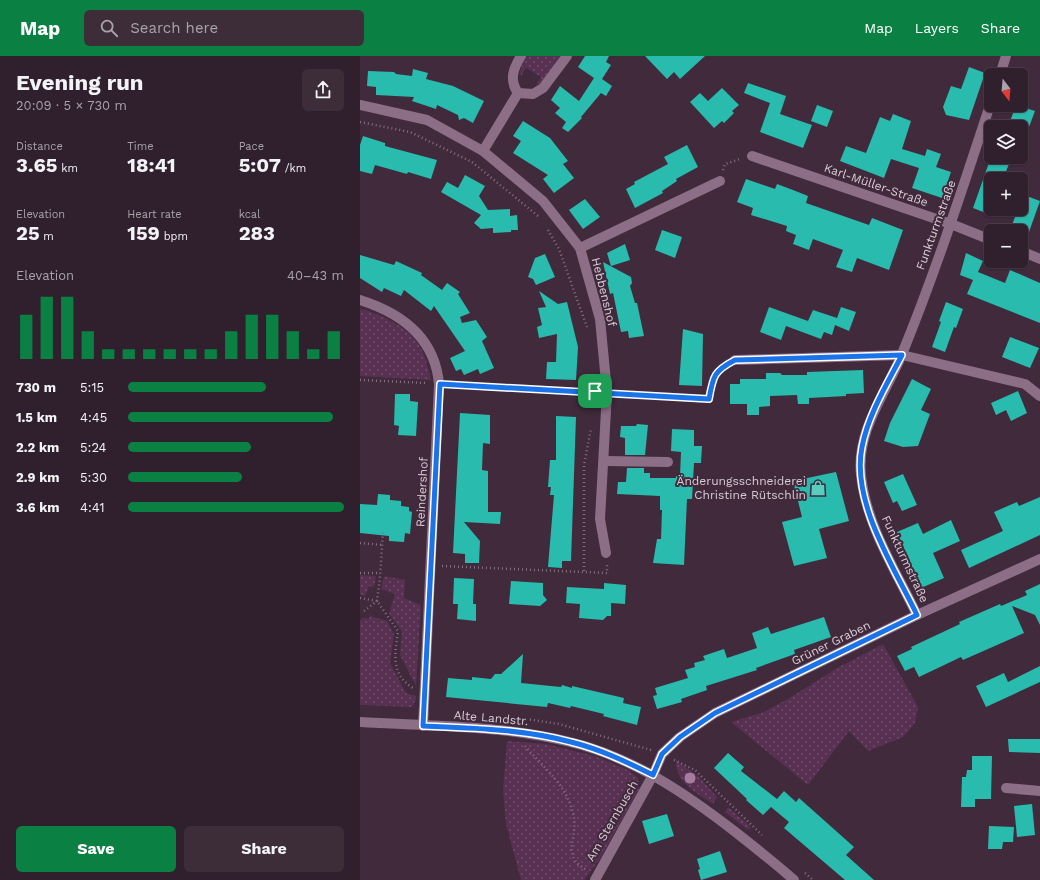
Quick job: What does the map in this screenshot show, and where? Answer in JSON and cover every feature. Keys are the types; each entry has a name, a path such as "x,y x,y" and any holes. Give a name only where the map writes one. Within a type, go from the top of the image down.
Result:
{"street":[{"path":"518,93 513,86 513,68 521,56"},
{"path":"518,93 533,94 543,88 567,56"},
{"path":"1002,68 1006,56"},
{"path":"483,151 518,93"},
{"name":"Hebbenshof","path":"360,105 427,120 483,151 543,201 580,248 600,319 607,392 605,460 600,519 606,553"},
{"name":"Funkturmstraße","path":"917,615 875,529 864,496 861,475 862,447 868,424 902,355 951,224 988,112"},
{"name":"Karl-Müller-Straße","path":"752,156 951,224 984,237"},
{"name":"Hebbenshof","path":"580,248 720,181"},
{"path":"1028,254 1040,259"},
{"name":"Reindershof","path":"360,300 380,306 398,316 415,330 426,342 438,370 440,384 423,726"},
{"path":"735,360 902,355 1025,384 1040,396"},
{"path":"605,460 668,462"},
{"name":"Grüner Graben","path":"653,775 662,754 671,745 715,713 917,615 1040,558"},
{"name":"Alte Landstr.","path":"360,722 520,732 571,742 622,759 653,775 708,810 794,880"},
{"name":"Am Sternbusch","path":"596,877 653,775"},
{"path":"1006,788 1040,791"}],"path":[{"path":"360,122 410,132 472,162 543,221"},
{"path":"720,181 725,164 752,156"},
{"path":"546,227 559,249 588,329"},
{"path":"360,380 595,391 709,399 712,378 721,368 735,360"},
{"path":"595,398 596,383"},
{"path":"584,571 584,466 592,425"},
{"path":"382,532 383,545 377,601 398,631 394,662 407,684 424,692"},
{"path":"360,543 383,545"},
{"path":"431,565 607,573 606,553"},
{"path":"360,573 380,573"},
{"path":"360,598 377,601"},
{"path":"364,611 377,601"},
{"path":"520,732 519,741 547,768 567,795 574,819 572,841 573,856 582,867 596,877"}],"shaded area":[{"path":"526,56 562,56 544,80 536,86 541,77 526,68 521,76 520,71"},
{"path":"360,309 385,317 408,332 414,338 423,353 431,380 360,376"},
{"path":"360,575 376,576 374,587 369,586 365,596 360,594"},
{"path":"384,576 405,580 404,598 421,605 416,686 400,655 402,632 389,613 395,594 381,589"},
{"path":"370,616 387,621 394,634 390,663 406,693 416,696 412,707 360,705 360,620 364,618 369,619"},
{"path":"883,644 918,707 915,723 903,737 868,751 849,731 808,785 731,722 764,712 793,696 837,668"},
{"path":"507,741 546,744 595,756 630,771 638,778 639,789 601,857 584,880 521,880 506,824 503,790"},
{"path":"676,760 699,777 717,797 713,804 694,791 683,781 679,775"},
{"path":"728,807 751,827 748,830 725,812"}],"building":[{"path":"585,56 609,56 606,62 611,65 602,79 612,86 606,96 601,93 581,117 582,118 568,132 562,128 566,122 555,113 560,108 551,100 560,86 579,101 594,78 578,67"},
{"path":"645,56 705,56 680,79 674,72 667,79"},
{"path":"969,67 984,73 969,120 946,115 943,107 951,86 961,89"},
{"path":"413,69 428,73 426,79 453,86 484,101 473,123 464,118 459,120 458,115 437,105 436,109 412,101 414,97 376,95 376,87 367,86 368,71 394,72 396,74 412,76"},
{"path":"748,83 786,96 780,114 812,125 803,148 760,132 770,103 744,93"},
{"path":"722,88 739,105 732,111 734,113 724,123 722,121 714,128 690,102 700,93 708,101"},
{"path":"817,105 833,111 827,127 811,121"},
{"path":"1028,109 1035,111 1029,127 1028,120 1011,120 1013,112 1028,112"},
{"path":"893,114 911,121 902,149 925,156 927,149 941,154 936,167 951,172 942,198 912,188 919,168 891,159 884,178 840,161 846,146 866,153 880,117 890,121"},
{"path":"523,121 550,138 568,161 563,164 574,178 554,193 543,179 548,175 513,153 521,141 513,136"},
{"path":"363,136 385,143 385,146 437,160 431,179 408,172 407,174 375,165 372,174 360,171 360,145"},
{"path":"687,145 698,167 676,179 677,181 662,191 663,193 635,208 626,189 635,184 634,182 668,164 664,157"},
{"path":"989,164 1009,164 1006,172 986,172"},
{"path":"465,175 485,186 479,196 488,210 510,209 510,216 517,215 518,230 493,233 493,228 481,229 474,223 481,215 441,192 447,182 458,188"},
{"path":"984,177 984,212 973,208"},
{"path":"746,179 775,189 777,184 808,196 806,203 869,225 872,218 903,230 889,270 857,258 852,272 836,267 843,250 813,239 809,250 793,244 796,235 786,231 787,226 751,215 753,208 737,202"},
{"path":"1028,196 1040,201 1029,232 1028,224 1012,224 1015,216 1028,216"},
{"path":"585,199 600,217 583,229 569,210"},
{"path":"662,230 682,237 675,258 655,250"},
{"path":"625,244 630,260 611,266 607,253"},
{"path":"966,253 983,261 978,272 1005,283 1010,270 1040,283 1040,323 967,294 973,280 960,275"},
{"path":"545,254 555,277 536,285 533,279 528,277 535,258"},
{"path":"360,255 394,265 396,261 422,273 421,275 442,290 447,283 460,292 458,294 470,313 460,317 462,323 476,320 487,337 482,341 494,368 480,374 478,369 464,375 461,369 456,371 450,358 465,351 434,306 431,311 404,290 401,296 384,288 382,292 360,278"},
{"path":"603,262 631,277 632,283 630,286 635,303 637,303 644,336 629,338 628,331 621,332 613,293 610,294"},
{"path":"539,291 558,304 567,302 578,347 576,380 546,379 547,362 556,362 557,334 539,338 537,327 542,325 538,308 546,307"},
{"path":"946,302 963,309 956,328 954,327 945,352 932,347"},
{"path":"769,307 808,321 813,310 837,318 841,307 856,312 849,331 835,325 832,335 824,332 821,339 786,326 781,340 760,332"},
{"path":"683,329 703,334 702,386 679,385"},
{"path":"1010,337 1039,348 1030,368 1002,357"},
{"path":"863,370 864,393 846,394 846,396 809,398 809,404 798,404 797,395 770,396 770,406 759,407 759,415 747,415 747,404 730,404 730,384 740,384 740,379 766,379 766,373 780,373 782,375 807,375 807,372"},
{"path":"912,379 931,389 921,410 930,414 918,446 903,447 884,441 890,423"},
{"path":"1018,391 1027,413 1011,421 1006,410 996,415 991,403"},
{"path":"395,394 410,394 410,401 418,402 416,436 398,435 399,426 394,425"},
{"path":"460,413 490,415 490,444 483,443 482,470 488,471 488,512 501,512 500,524 464,522 480,541 479,563 465,563 465,554 453,553"},
{"path":"556,416 576,417 571,561 562,561 562,568 548,567 554,495 550,495 551,487 548,487 550,460 556,460"},
{"path":"637,424 648,425 645,455 625,455 625,438 620,437 621,426 636,426"},
{"path":"672,429 694,430 694,446 702,446 701,463 694,463 692,499 687,499 684,565 653,563 657,539 661,539 662,510 660,510 660,496 617,494 618,482 626,482 627,468 644,468 644,473 650,473 650,478 676,478 676,476 680,476 681,452 671,451"},
{"path":"836,472 849,521 819,529 827,558 794,566 782,522 802,517 793,481"},
{"path":"903,474 917,505 902,511 897,501 893,503 884,482"},
{"path":"378,494 390,495 390,500 401,501 401,506 409,507 409,511 412,512 410,534 405,533 404,542 389,541 389,536 360,533 360,504 377,505"},
{"path":"1040,497 1040,535 969,568 961,550 1003,531 994,512 1017,502 1019,506"},
{"path":"951,520 960,541 933,553 944,578 921,588 897,532 918,523 923,534"},
{"path":"454,578 474,579 473,604 476,604 476,621 457,619 458,604 453,604"},
{"path":"511,581 543,583 543,595 547,600 540,606 509,604"},
{"path":"604,583 626,585 625,604 611,603 611,616 607,616 603,620 579,618 580,604 566,603 567,587 604,589"},
{"path":"1040,584 1040,625 1035,615 1012,606 1024,633 963,660 961,657 919,677 914,667 905,671 897,656 912,649 911,647 960,624 959,622 1000,604 1001,606 1027,595 1025,591"},
{"path":"824,617 831,637 794,650 795,654 756,668 757,670 706,686 707,690 681,699 682,702 657,709 653,696 657,695 655,688 688,678 685,670 695,667 694,663 705,660 703,656 724,649 727,658 757,648 752,633 768,627 771,634"},
{"path":"523,654 521,683 561,687 562,685 572,688 572,686 624,698 623,703 641,707 637,725 603,716 604,714 571,706 570,708 548,703 547,707 446,697 448,678 472,680 472,677 491,679 495,674 501,674"},
{"path":"1040,666 1040,682 986,707 976,686 1004,673 1008,682"},
{"path":"1008,739 1040,739 1040,753 1009,752"},
{"path":"728,753 744,767 741,771 777,799 784,791 796,802 799,798 854,847 846,855 874,880 845,880 784,828 789,822 771,807 763,815 714,768"},
{"path":"972,756 992,756 991,799 975,799 975,807 961,807 962,777 966,777 967,770 972,770"},
{"path":"1032,804 1035,835 1017,837 1014,806"},
{"path":"667,814 674,836 649,844 642,821"},
{"path":"989,826 1014,827 1013,842 1003,842 1002,849 988,849"},
{"path":"720,851 727,872 701,880 697,859"}],"place":[{"name":"Änderungsschneiderei Christine Rütschlin","path":"818,488"}],"route":[{"path":"902,355 868,424 860,461 864,496 875,529 917,615 715,713 680,737 662,754 653,775 622,759 571,742 520,732 492,729 423,726 440,384 595,391 709,399 712,378 721,368 735,360 902,355"}]}
